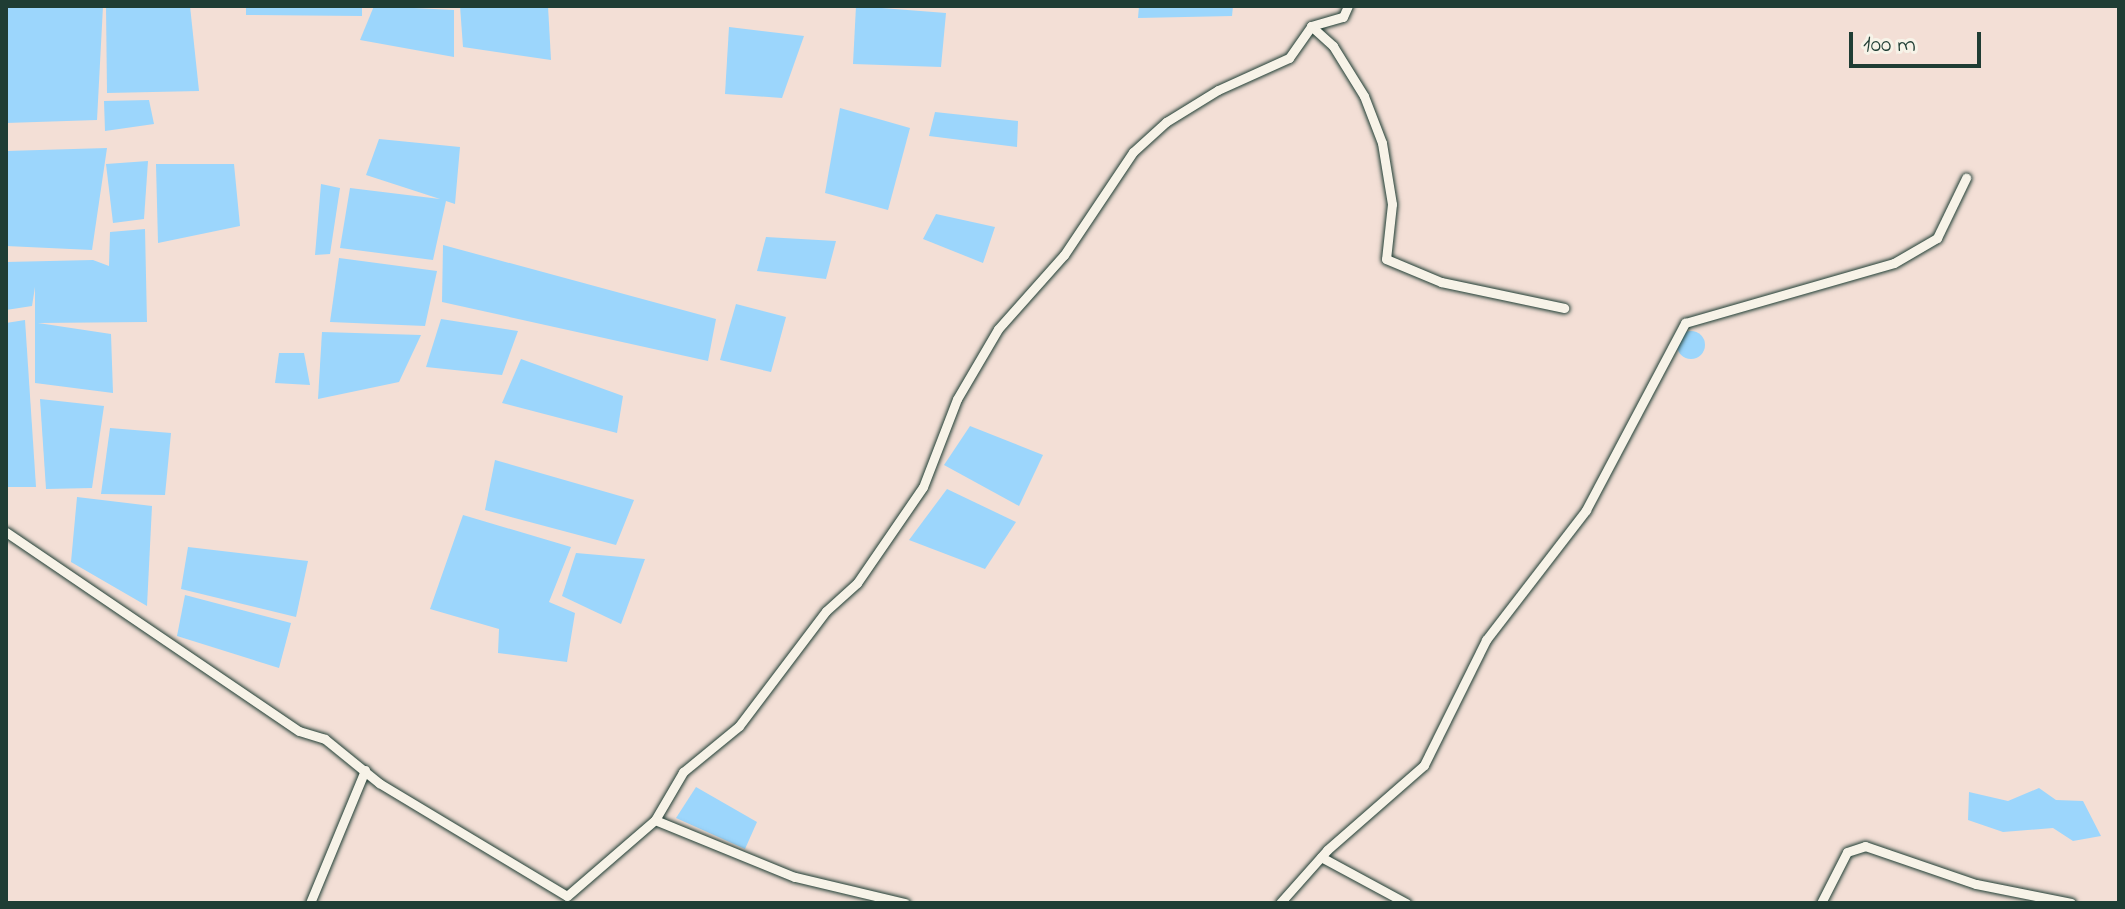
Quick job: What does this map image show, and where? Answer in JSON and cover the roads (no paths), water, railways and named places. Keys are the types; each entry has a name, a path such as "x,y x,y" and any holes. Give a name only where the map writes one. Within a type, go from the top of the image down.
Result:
{"street":[{"path":"6,532 365,770 567,896 655,820 683,772 739,726 893,533 923,487 957,399 998,329 1064,255 1106,185 1166,122 1289,58 1311,26 1343,17 1348,6"},
{"path":"1311,26 1333,46 1364,96 1382,143 1392,204 1386,259 1441,282 1564,308"},
{"path":"1280,903 1321,857 1424,765 1486,640 1594,498 1685,323 1894,263 1937,238 1966,178"},
{"path":"310,903 365,770"},
{"path":"655,820 795,877 905,903"},
{"path":"1821,903 1847,852 1865,846 1976,884 2071,903"},
{"path":"1321,857 1406,903"}],"water":[{"path":"6,6 103,6 97,120 6,123"},
{"path":"106,6 190,6 199,91 107,93"},
{"path":"246,6 362,6 362,16 246,15"},
{"path":"374,6 454,10 454,57 360,40"},
{"path":"460,6 548,6 551,60 463,47"},
{"path":"856,6 946,13 941,67 853,64"},
{"path":"1139,6 1233,6 1232,16 1138,18"},
{"path":"729,27 804,36 782,98 725,94"},
{"path":"149,100 154,124 105,131 104,101"},
{"path":"840,108 910,128 888,210 825,193"},
{"path":"935,112 1018,121 1017,147 929,136"},
{"path":"379,139 460,147 455,204 446,201 433,260 340,248 350,188 440,199 366,175"},
{"path":"107,148 92,250 6,246 6,151"},
{"path":"148,161 144,219 113,223 106,164"},
{"path":"156,164 234,164 240,226 158,243"},
{"path":"321,184 340,188 330,254 315,255"},
{"path":"936,214 995,227 983,263 923,239"},
{"path":"145,229 147,322 38,323 111,334 113,393 35,383 35,287 32,306 6,310 6,262 93,260 109,266 110,232"},
{"path":"766,237 836,241 826,279 757,271"},
{"path":"443,245 716,319 708,361 442,302"},
{"path":"339,258 437,271 425,326 330,322"},
{"path":"736,304 786,317 771,372 720,360"},
{"path":"441,319 518,331 502,375 426,367"},
{"path":"25,320 36,487 6,487 6,323"},
{"path":"1691,331 1701,335 1705,345 1701,355 1691,359 1681,355 1677,345 1681,335"},
{"path":"322,332 421,335 399,382 318,399"},
{"path":"279,353 304,353 310,385 275,383"},
{"path":"521,359 623,396 617,433 502,403"},
{"path":"40,399 104,406 92,488 46,489"},
{"path":"970,426 1043,455 1019,506 944,465"},
{"path":"110,428 171,433 165,495 101,494"},
{"path":"495,460 634,500 616,545 485,510"},
{"path":"947,489 1016,522 985,569 909,540"},
{"path":"77,497 152,506 147,606 71,562"},
{"path":"463,515 571,547 549,602 575,613 567,662 498,653 499,629 430,609"},
{"path":"188,547 308,561 296,617 181,589"},
{"path":"576,553 645,559 621,624 562,596"},
{"path":"185,595 291,623 279,668 177,636"},
{"path":"696,787 757,822 745,849 676,818"},
{"path":"2039,788 2056,800 2083,801 2101,836 2073,841 2053,828 2003,832 1968,820 1969,792 2008,801"}]}
